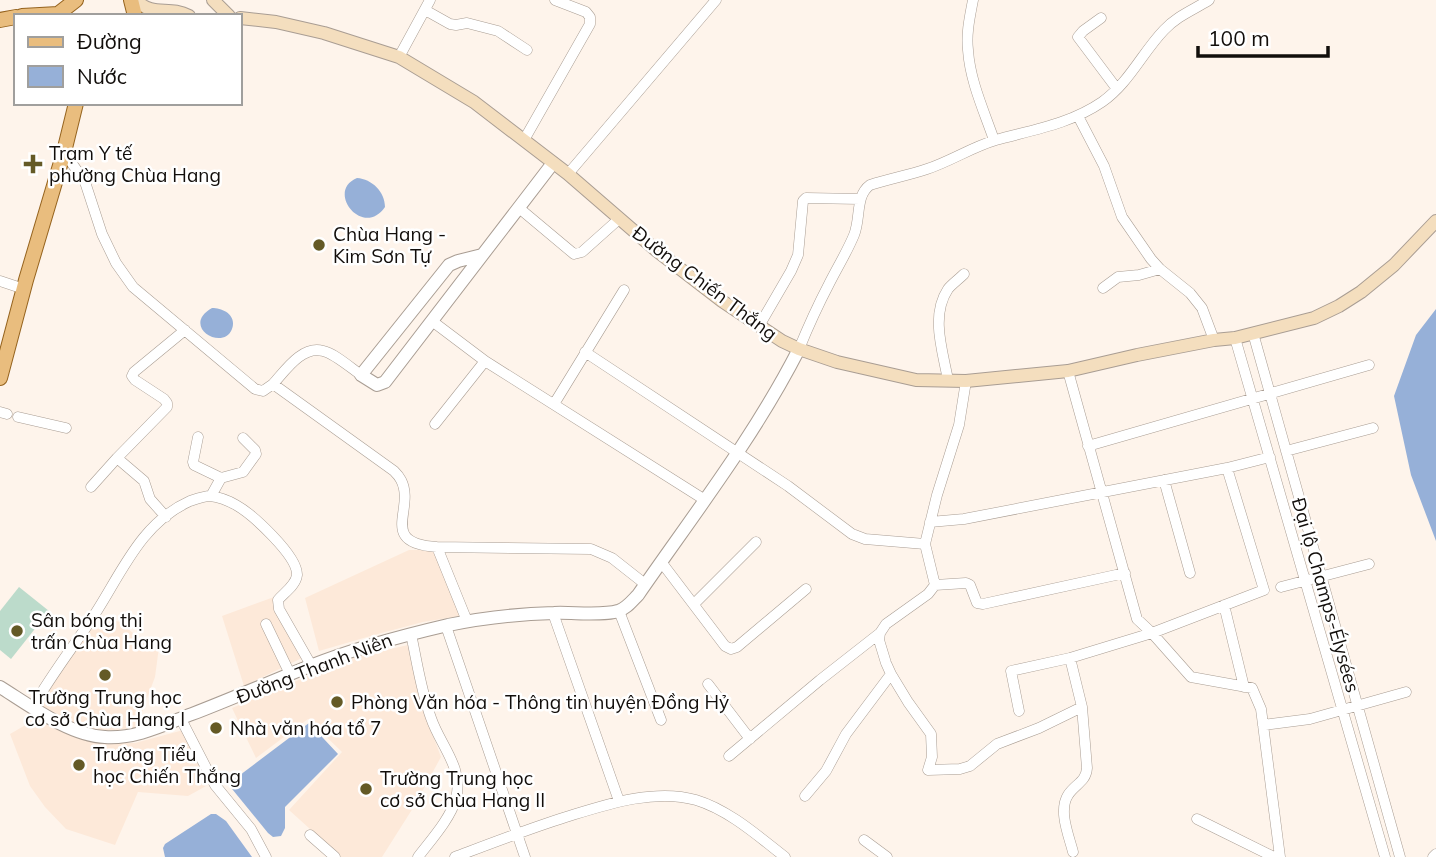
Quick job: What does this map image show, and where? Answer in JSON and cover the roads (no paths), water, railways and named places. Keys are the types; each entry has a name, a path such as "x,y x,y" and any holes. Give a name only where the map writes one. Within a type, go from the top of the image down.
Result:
{"main road":[{"path":"58,14 76,0"},
{"path":"136,0 148,10 179,11 185,14"},
{"path":"214,0 227,14"},
{"name":"Đường Chiến Thắng","path":"242,18 276,22 324,33 399,57 474,102 568,174 619,219 722,301 760,327 799,349 837,362 916,380 966,381 1068,371 1137,355 1235,338 1314,318 1361,292 1394,265 1436,221"},
{"path":"1,374 76,105"}],"street":[{"path":"524,140 590,24 590,17 586,12 555,0"},
{"path":"568,174 716,0"},
{"path":"973,0 967,48 976,91 994,140"},
{"path":"661,720 619,611 630,604 662,562 765,411 799,349 854,235 864,190 870,185 930,168 994,140 1037,131 1078,116 1117,89 1167,27 1184,13 1209,0"},
{"path":"399,57 427,5 450,24 467,23 498,31 527,50"},
{"path":"1101,18 1078,37 1117,89"},
{"path":"1078,116 1104,166 1122,217 1142,248 1160,269 1190,293 1202,308 1214,340"},
{"path":"64,152 85,182 102,234 116,263 132,286 255,389 263,391 301,355 321,350 377,385 385,382 553,163"},
{"path":"760,327 798,255 803,201 806,198 860,199"},
{"path":"519,208 574,254 582,252 619,219"},
{"path":"361,375 449,265 482,255"},
{"path":"1102,288 1118,277 1160,269"},
{"path":"948,380 939,330 939,313 948,289 964,274"},
{"path":"0,281 23,289"},
{"path":"554,404 624,290"},
{"path":"432,320 485,360 705,500"},
{"path":"91,487 167,407 164,399 132,376 185,330"},
{"name":"Đại lộ Champs-Élysées","path":"1253,332 1400,857"},
{"name":"Đại lộ Champs-Élysées","path":"1235,338 1385,857"},
{"path":"585,352 788,486 852,534 865,539 925,544"},
{"path":"435,424 485,360"},
{"path":"1088,446 1369,365"},
{"path":"1068,371 1137,619 1191,677 1252,688 1261,709 1280,857"},
{"path":"935,585 925,544 958,425 966,381"},
{"path":"273,384 394,471 401,479 404,491 402,523 406,537 412,542 437,547 591,549 612,558 645,584"},
{"path":"8,414 66,428"},
{"path":"1286,452 1373,428"},
{"path":"198,437 194,465 221,478 243,472 256,454 243,438"},
{"path":"930,522 964,519 1227,468 1270,457"},
{"path":"117,458 144,481 150,499 166,517"},
{"path":"1019,711 1011,671 1152,633 1264,590 1227,468"},
{"path":"211,496 221,478"},
{"path":"1164,480 1190,573"},
{"path":"33,707 91,621 135,547 166,517 187,502 211,496 236,505 271,533 295,565 298,574 295,582 278,600 279,609 312,665"},
{"path":"694,604 756,542"},
{"path":"437,547 467,621"},
{"path":"662,562 725,646 731,649 737,647 806,589"},
{"path":"1281,587 1369,564"},
{"path":"729,756 880,633 886,624 928,594 935,585 966,583 970,585 977,603 983,604 1125,573"},
{"path":"1224,605 1244,687"},
{"name":"Đường Thanh Niên","path":"0,687 86,734 103,737 125,736 144,733 312,665 394,637 467,621 553,613 619,611"},
{"path":"553,613 620,801"},
{"path":"266,624 290,674"},
{"path":"446,626 524,857"},
{"path":"880,633 880,648 891,674 931,734 932,757 928,770 971,766 997,744 1082,707"},
{"path":"411,634 431,720 452,761 457,782 457,797 451,812 418,857"},
{"path":"1070,657 1082,707 1087,775 1068,795 1064,806 1073,852"},
{"path":"805,796 826,771 846,734 891,674"},
{"path":"708,684 750,739"},
{"path":"1263,725 1310,719 1406,692"},
{"path":"181,719 215,785 251,830 266,857"},
{"path":"455,857 516,833 620,801 674,796 697,801 727,814 785,857"},
{"path":"1197,819 1274,857"},
{"path":"310,835 335,857"},
{"path":"864,840 887,857"},
{"path":"765,857 772,847"}],"water":[{"path":"357,178 372,184 383,196 385,207 376,215 367,218 358,215 346,201 348,184"},
{"path":"212,308 224,311 233,320 232,329 221,338 213,337 202,329 200,322 203,315"},
{"path":"1436,309 1436,541 1411,475 1394,396 1416,335"},
{"path":"309,723 338,754 285,807 285,828 281,836 273,837 228,784"},
{"path":"211,814 216,814 226,821 252,857 165,857 165,844"}],"place":[{"name":"Trạm Y tế phường Chùa Hang","path":"33,164"},
{"name":"Chùa Hang - Kim Sơn Tự","path":"319,245"},
{"name":"Sân bóng thị trấn Chùa Hang","path":"17,631"},
{"name":"Trường Trung học cơ sở Chùa Hang I","path":"105,675"},
{"name":"Phòng Văn hóa - Thông tin huyện Đồng Hỷ","path":"337,702"},
{"name":"Nhà văn hóa tổ 7","path":"216,728"},
{"name":"Trường Tiểu học Chiến Thắng","path":"79,765"},
{"name":"Trường Trung học cơ sở Chùa Hang II","path":"366,789"}]}
